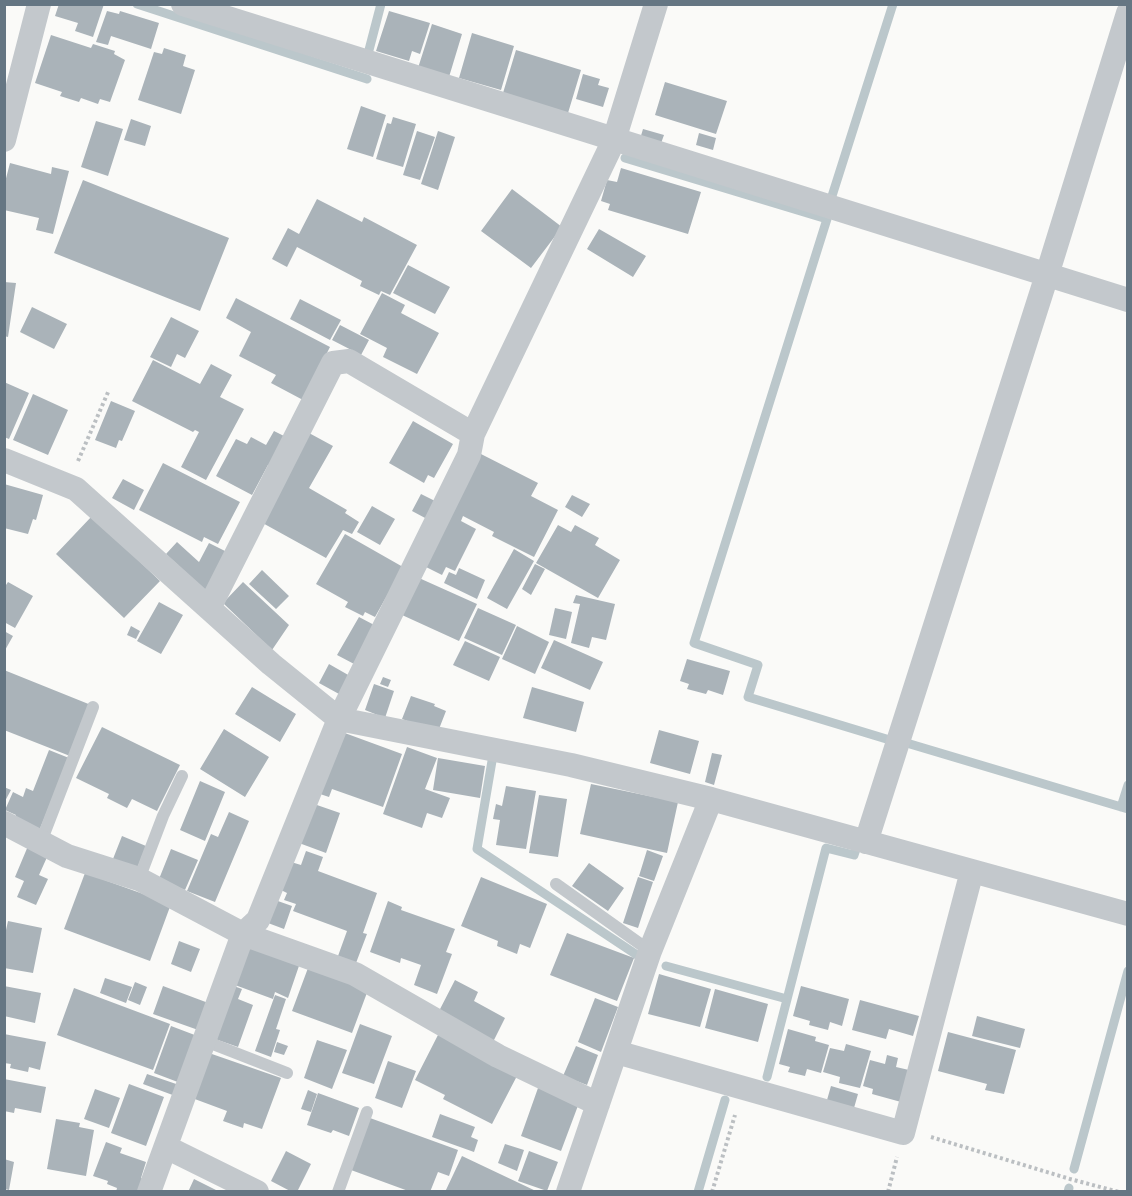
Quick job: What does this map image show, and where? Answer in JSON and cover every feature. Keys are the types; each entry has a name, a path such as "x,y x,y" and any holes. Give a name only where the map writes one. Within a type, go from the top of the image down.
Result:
{"street":[{"path":"4,140 39,4"},
{"path":"183,4 1128,300"},
{"path":"149,1191 243,934 258,920 339,719 469,454 473,434 614,140 656,4"},
{"path":"866,842 1128,14"},
{"path":"209,608 333,363 349,362 473,434"},
{"path":"4,460 76,489 271,664 339,719 571,765 711,799 1128,914"},
{"path":"568,1191 650,951 711,799"},
{"path":"4,823 67,856 139,879 243,934 355,974 498,1056 598,1104"},
{"path":"616,1052 904,1131 972,871"},
{"path":"166,1147 256,1191"}],"lane":[{"path":"41,842 93,707"},
{"path":"139,879 163,816 182,776"},
{"path":"556,884 650,951"},
{"path":"205,1041 287,1073"},
{"path":"338,1191 366,1112"}],"path":[{"path":"68,485 109,390"},
{"path":"712,1191 743,1088"},
{"path":"888,1191 904,1131 1119,1191"}],"building":[{"path":"59,4 104,4 93,37 75,31 78,23 55,16"},
{"path":"107,11 119,14 120,11 159,23 151,49 111,36 108,45 96,42"},
{"path":"389,11 430,23 420,54 412,51 409,61 376,51"},
{"path":"432,24 462,34 449,77 418,68"},
{"path":"472,33 514,46 501,90 459,78"},
{"path":"51,35 91,48 93,44 115,51 114,54 125,60 110,102 100,99 98,104 81,98 79,102 60,96 62,92 35,83"},
{"path":"164,48 186,55 183,66 195,70 181,114 138,100 154,52 162,54"},
{"path":"516,50 581,70 568,113 503,93"},
{"path":"583,74 600,79 598,85 609,88 603,107 576,99"},
{"path":"665,82 727,101 716,134 655,115"},
{"path":"361,106 386,115 373,157 347,149"},
{"path":"393,117 416,124 403,167 376,159 387,123 391,124"},
{"path":"131,119 151,126 145,146 124,140"},
{"path":"96,121 123,129 108,176 81,167"},
{"path":"643,129 664,135 660,146 640,139"},
{"path":"417,131 435,137 420,180 403,175"},
{"path":"438,131 455,137 438,190 421,184"},
{"path":"699,133 716,138 713,150 696,145"},
{"path":"10,163 51,174 52,167 69,171 53,234 36,230 39,218 4,210 4,186"},
{"path":"621,168 701,192 688,234 608,210 610,204 601,201 607,180 617,182"},
{"path":"83,180 229,238 200,311 54,253"},
{"path":"512,189 562,227 531,268 481,231"},
{"path":"317,199 362,222 364,217 417,245 390,295 381,291 379,295 360,286 362,281 297,247 287,267 272,259 288,228 299,234"},
{"path":"599,229 646,256 633,277 587,249"},
{"path":"408,265 450,287 435,314 393,293"},
{"path":"4,282 16,283 8,337 4,336"},
{"path":"382,293 405,305 401,313 439,333 417,374 383,357 387,348 360,334"},
{"path":"236,298 330,347 303,400 271,383 276,375 239,356 251,332 226,318"},
{"path":"300,299 341,320 330,340 290,319"},
{"path":"32,307 67,324 54,349 20,332"},
{"path":"171,317 199,331 185,358 177,354 171,367 150,357"},
{"path":"340,325 369,340 361,355 332,340"},
{"path":"153,360 200,384 211,364 232,375 220,397 244,409 206,480 181,467 199,432 195,430 193,432 132,401"},
{"path":"4,382 29,393 9,439 4,437"},
{"path":"33,394 68,410 48,455 13,440"},
{"path":"111,401 135,411 122,441 119,440 116,448 95,440"},
{"path":"413,421 453,444 434,478 428,475 424,483 389,463"},
{"path":"274,431 286,437 252,495 216,476 236,439 247,444 251,437 266,445"},
{"path":"309,433 333,446 309,488 347,510 345,513 359,522 352,534 343,530 326,558 259,521"},
{"path":"479,453 538,483 531,496 558,510 534,557 492,536 494,532 463,516 461,521 476,529 455,571 446,567 442,575 422,565"},
{"path":"163,463 240,502 218,544 204,537 202,542 139,510"},
{"path":"123,479 144,490 134,510 112,498"},
{"path":"4,484 43,495 36,520 33,519 28,534 4,528"},
{"path":"421,494 437,502 427,519 412,511"},
{"path":"572,495 590,504 582,517 565,507"},
{"path":"372,506 395,519 380,545 357,532"},
{"path":"92,516 160,581 124,618 56,554"},
{"path":"558,525 571,532 575,525 599,538 595,545 620,560 598,598 536,563"},
{"path":"345,534 403,567 375,617 365,612 363,616 345,607 348,602 316,584"},
{"path":"177,542 199,562 209,543 229,553 208,593 166,554"},
{"path":"514,549 534,561 507,609 487,598"},
{"path":"535,564 545,569 531,595 522,589"},
{"path":"459,568 485,580 477,599 444,583 449,572 456,575"},
{"path":"262,570 289,596 276,609 249,584"},
{"path":"419,578 477,604 459,641 402,615"},
{"path":"8,582 33,596 15,628 4,622 4,588"},
{"path":"243,582 289,625 272,650 223,603"},
{"path":"576,595 615,604 606,640 592,637 589,648 571,643 580,604 573,603"},
{"path":"159,602 183,615 161,654 137,641"},
{"path":"478,608 516,625 502,655 464,638"},
{"path":"555,608 572,612 566,639 549,635"},
{"path":"359,617 378,627 356,665 337,655"},
{"path":"131,626 140,631 136,639 127,635"},
{"path":"517,626 549,642 535,674 502,659"},
{"path":"4,631 13,636 4,652"},
{"path":"554,640 603,662 590,690 541,668"},
{"path":"465,641 500,657 489,681 453,665"},
{"path":"687,659 730,671 723,695 708,690 706,694 687,689 689,684 680,681"},
{"path":"329,664 350,676 339,694 319,683"},
{"path":"4,670 91,705 70,756 4,730"},
{"path":"383,677 391,680 388,687 380,684"},
{"path":"374,684 394,691 385,718 365,710"},
{"path":"252,687 296,714 280,742 235,714"},
{"path":"532,687 584,702 576,732 523,718"},
{"path":"411,696 435,704 434,706 446,711 439,729 426,728 402,719"},
{"path":"102,727 180,765 157,811 132,799 127,808 107,798 109,794 76,778"},
{"path":"224,729 269,757 245,797 200,769"},
{"path":"659,730 699,741 690,774 650,763"},
{"path":"342,732 402,754 383,807 332,789 329,797 317,793"},
{"path":"407,747 437,758 425,789 450,798 442,818 427,813 422,828 383,814"},
{"path":"49,750 69,758 39,831 13,821 16,815 5,810 13,792 23,797 26,788 33,791"},
{"path":"712,753 722,755 714,785 705,782"},
{"path":"438,758 485,766 480,798 433,790"},
{"path":"200,781 225,792 205,841 180,830"},
{"path":"591,784 678,802 667,853 580,834"},
{"path":"506,786 536,791 526,849 496,845 500,820 493,819 496,804 502,806"},
{"path":"4,787 11,790 4,803"},
{"path":"539,795 567,799 558,857 529,853"},
{"path":"314,804 340,813 326,853 299,843"},
{"path":"229,812 249,821 215,902 187,891 211,834 218,837"},
{"path":"122,836 146,846 135,874 111,864"},
{"path":"28,846 48,855 39,875 48,879 36,905 17,897 24,881 15,877"},
{"path":"171,849 198,860 185,890 159,879"},
{"path":"647,850 663,856 654,881 639,876"},
{"path":"306,851 323,857 318,871 377,893 363,933 367,934 356,963 338,956 347,931 293,911 296,904 284,900 287,893 281,890 291,862 301,865"},
{"path":"589,863 624,888 608,911 572,886"},
{"path":"85,873 171,904 150,961 64,929"},
{"path":"481,877 547,904 530,948 520,944 517,954 497,946 498,941 461,926"},
{"path":"638,877 653,882 638,928 623,923"},
{"path":"275,900 292,906 284,929 268,923"},
{"path":"388,901 402,907 401,910 455,929 446,952 452,954 437,994 414,985 421,965 401,958 400,963 370,952"},
{"path":"8,921 42,928 33,973 4,968 4,939"},
{"path":"567,933 634,958 617,1001 550,975"},
{"path":"179,941 200,949 191,972 171,964"},
{"path":"251,942 301,960 288,998 275,992 273,999 235,985"},
{"path":"308,968 368,990 352,1033 292,1011"},
{"path":"659,974 711,989 700,1027 648,1014"},
{"path":"105,978 132,987 126,1003 100,993"},
{"path":"455,980 478,992 474,1001 505,1018 493,1042 438,1013"},
{"path":"135,982 147,987 140,1005 128,1000"},
{"path":"231,985 242,989 238,999 253,1005 238,1047 212,1038"},
{"path":"4,986 41,993 35,1023 4,1016"},
{"path":"163,986 211,1004 201,1031 153,1014"},
{"path":"801,986 849,999 842,1026 830,1022 828,1030 809,1025 810,1021 793,1016"},
{"path":"74,988 170,1024 153,1070 57,1035"},
{"path":"715,989 768,1004 758,1042 705,1028"},
{"path":"275,995 286,999 276,1029 280,1030 271,1057 255,1051"},
{"path":"595,998 618,1007 601,1052 578,1042"},
{"path":"860,1000 919,1016 913,1036 889,1029 886,1039 852,1030"},
{"path":"977,1016 1025,1029 1020,1048 972,1036"},
{"path":"360,1024 392,1036 374,1084 342,1073"},
{"path":"171,1026 200,1037 183,1084 154,1073"},
{"path":"788,1029 816,1037 815,1041 829,1045 821,1073 807,1069 805,1076 788,1072 790,1067 779,1064"},
{"path":"948,1032 1016,1050 1004,1094 985,1090 987,1084 938,1071"},
{"path":"439,1033 518,1074 492,1124 443,1099 445,1095 415,1080"},
{"path":"4,1034 46,1042 40,1070 29,1067 28,1072 10,1068 11,1064 4,1063"},
{"path":"317,1040 347,1050 332,1089 304,1078"},
{"path":"277,1042 288,1046 284,1055 274,1052"},
{"path":"846,1044 871,1051 860,1088 839,1083 840,1077 823,1072 830,1048 844,1051"},
{"path":"576,1046 598,1055 587,1085 563,1076"},
{"path":"209,1053 281,1078 262,1129 244,1123 243,1128 223,1121 227,1111 192,1098"},
{"path":"887,1055 898,1058 896,1067 909,1070 901,1102 872,1094 873,1089 863,1086 870,1060 885,1064"},
{"path":"388,1061 416,1071 402,1108 375,1098"},
{"path":"147,1074 182,1086 178,1097 143,1084"},
{"path":"4,1079 46,1087 41,1113 15,1108 14,1113 4,1111"},
{"path":"129,1084 164,1097 146,1146 111,1133"},
{"path":"831,1086 858,1094 854,1108 827,1100"},
{"path":"538,1088 579,1103 561,1151 521,1136"},
{"path":"95,1089 120,1098 109,1128 84,1119"},
{"path":"308,1090 317,1094 311,1112 301,1109"},
{"path":"318,1093 359,1108 349,1136 307,1125"},
{"path":"440,1114 475,1127 471,1137 478,1140 474,1152 432,1137"},
{"path":"370,1118 458,1150 449,1176 438,1172 430,1192 411,1192 351,1170"},
{"path":"56,1119 80,1123 79,1127 94,1130 86,1176 47,1169"},
{"path":"106,1142 122,1148 120,1153 146,1162 140,1192 116,1192 117,1188 107,1184 108,1181 93,1176"},
{"path":"505,1144 524,1150 517,1171 498,1163"},
{"path":"286,1151 311,1164 297,1192 292,1192 271,1181"},
{"path":"529,1151 558,1162 547,1191 518,1181"},
{"path":"462,1156 538,1192 445,1192"},
{"path":"4,1159 14,1162 9,1190 4,1189"},
{"path":"194,1179 220,1192 188,1192"}],"waterway":[{"path":"137,4 367,79"},
{"path":"369,50 381,4"},
{"path":"832,196 893,4"},
{"path":"625,158 827,219 694,643 758,665 748,697 893,741"},
{"path":"910,744 1128,809"},
{"path":"492,761 477,849 637,955"},
{"path":"1121,807 1128,785"},
{"path":"767,1077 826,848 854,855 856,849"},
{"path":"666,966 787,999"},
{"path":"1074,1169 1128,971"},
{"path":"698,1192 725,1100"},
{"path":"1068,1192 1069,1188"}]}
